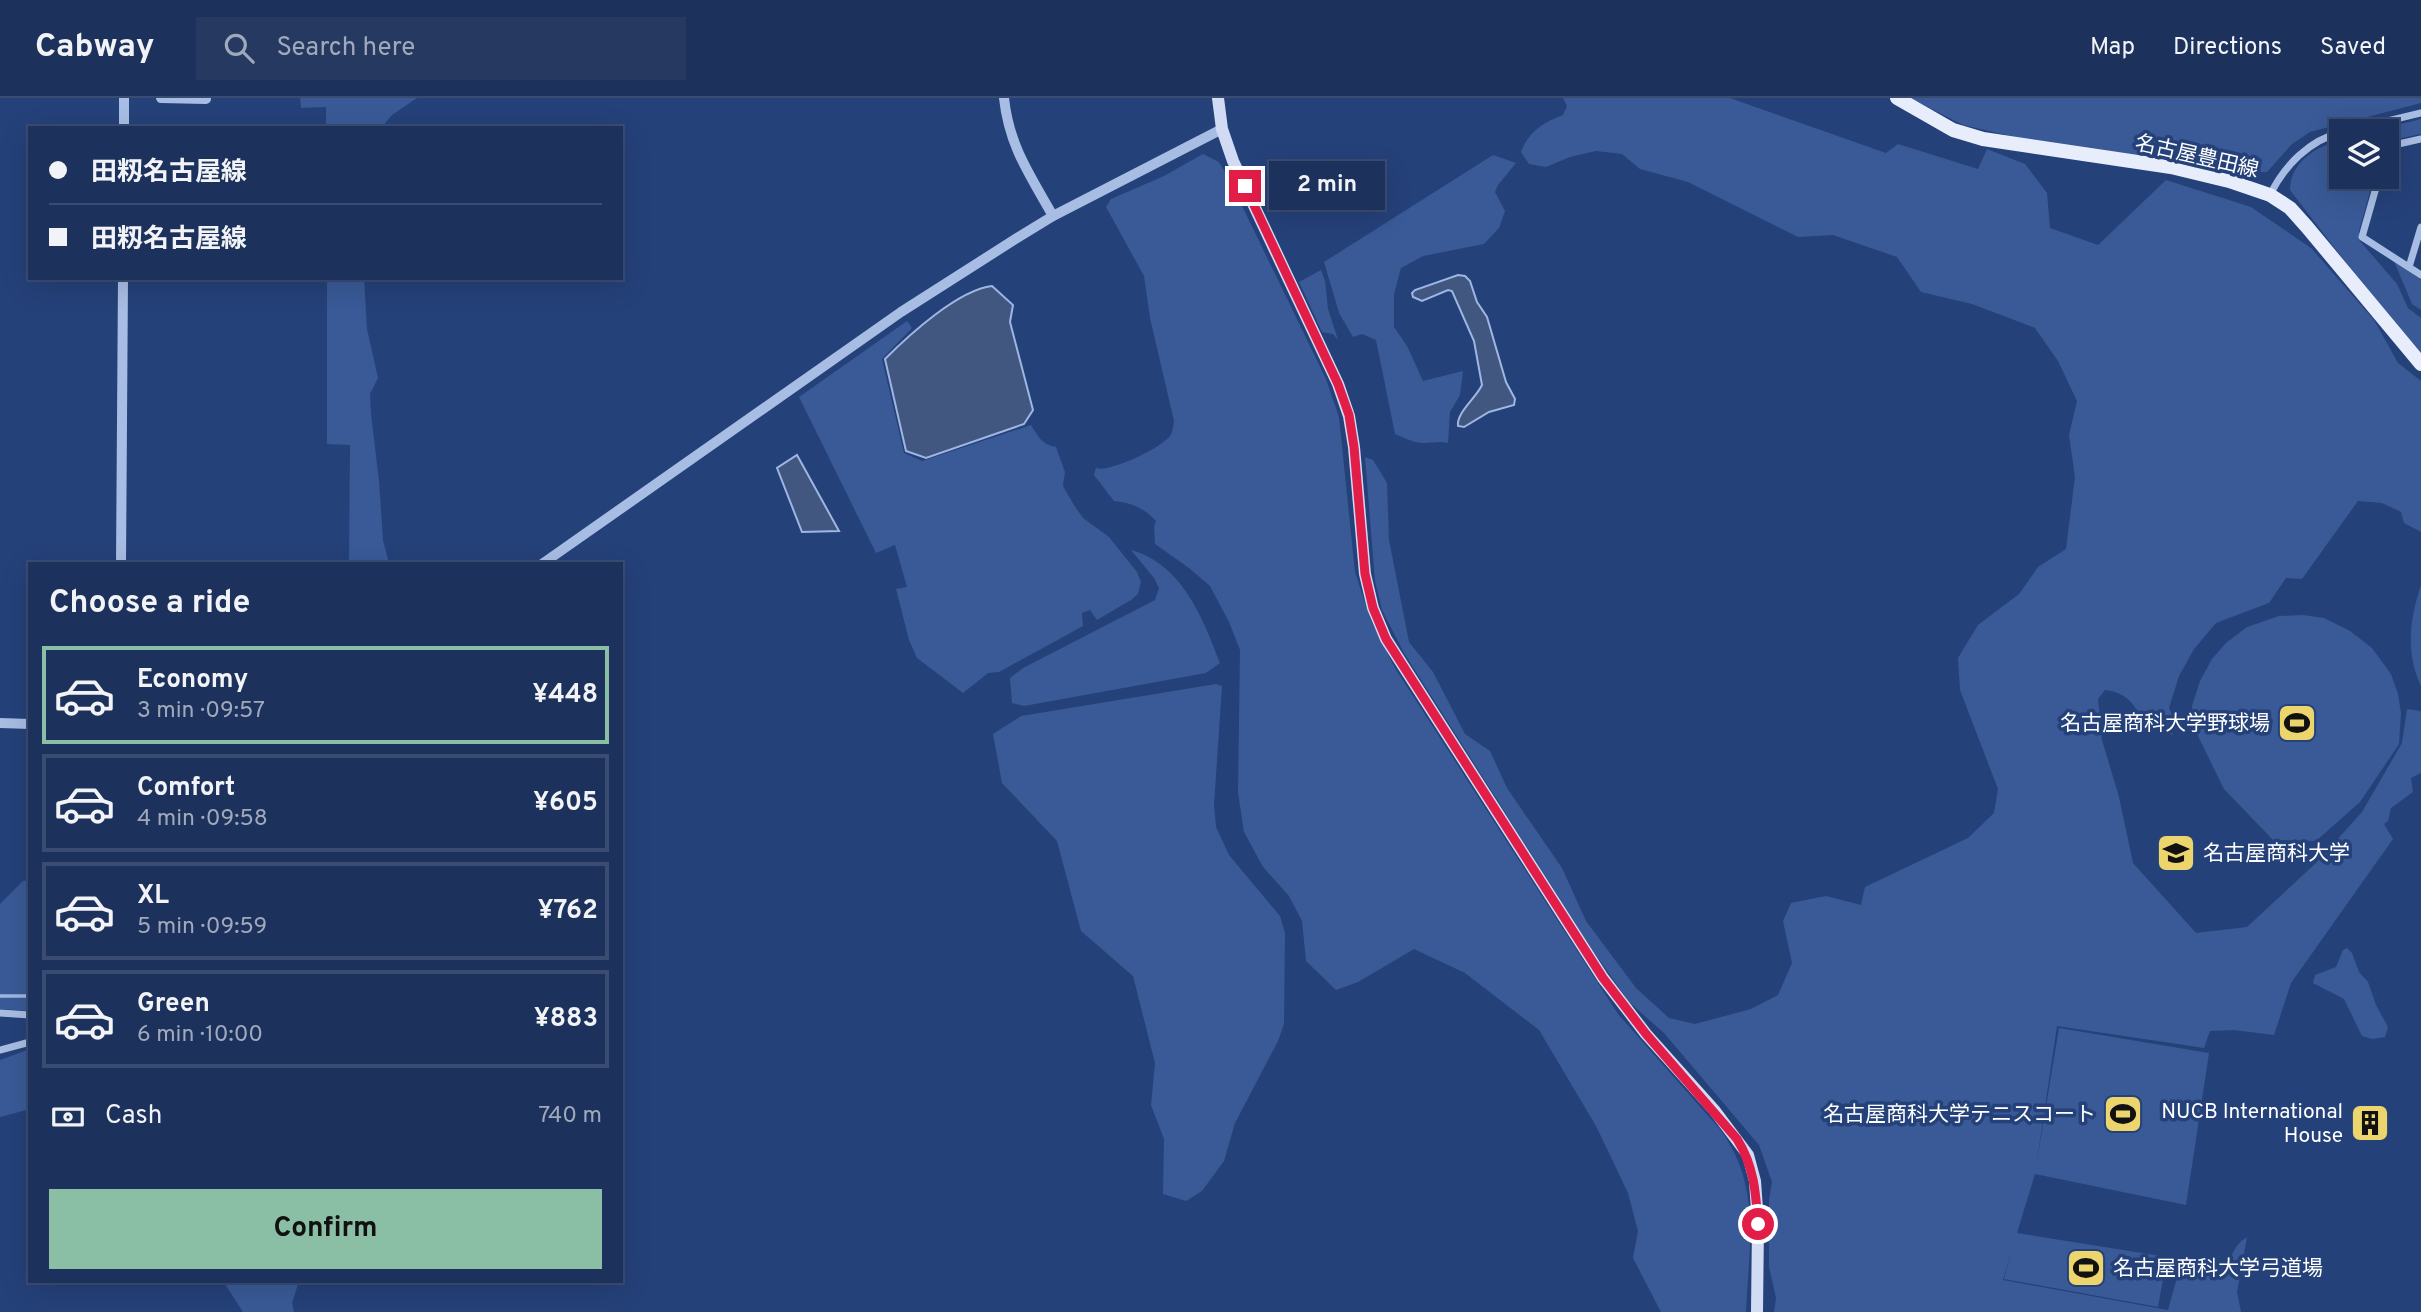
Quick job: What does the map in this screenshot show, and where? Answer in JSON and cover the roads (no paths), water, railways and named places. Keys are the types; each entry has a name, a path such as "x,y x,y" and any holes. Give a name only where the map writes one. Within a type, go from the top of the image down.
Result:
{"main road":[{"path":"1218,98 1222,128 1233,161 1338,384 1349,415 1365,574 1373,608 1386,639 1603,978 1646,1034 1715,1111 1748,1156 1755,1181 1758,1224 1757,1312"},
{"name":"名古屋豊田線","path":"1897,98 1953,130 1983,139 2171,167 2229,181 2270,195 2290,208 2307,227 2421,364"}],"street":[{"path":"124,98 124,126"},
{"path":"161,98 206,99"},
{"path":"1004,98 1006,119 1015,149 1053,216"},
{"path":"2397,119 2421,113"},
{"path":"545,562 901,312 1053,216 1222,128"},
{"path":"2270,195 2280,175 2308,148 2329,139"},
{"path":"2399,144 2421,139"},
{"path":"2376,189 2362,237 2421,275"},
{"path":"2409,267 2421,227"},
{"path":"121,562 123,280"},
{"path":"0,723 28,724"},
{"path":"0,1013 28,1016"},
{"path":"0,1050 28,1043"}],"waterway":[{"path":"0,996 28,996"}],"place":[{"name":"名古屋商科大学野球場","path":"2297,723"},
{"name":"名古屋商科大学","path":"2176,853"},
{"name":"名古屋商科大学テニスコート","path":"2123,1114"},
{"name":"NUCB International House","path":"2370,1123"},
{"name":"名古屋商科大学弓道場","path":"2086,1268"}]}
